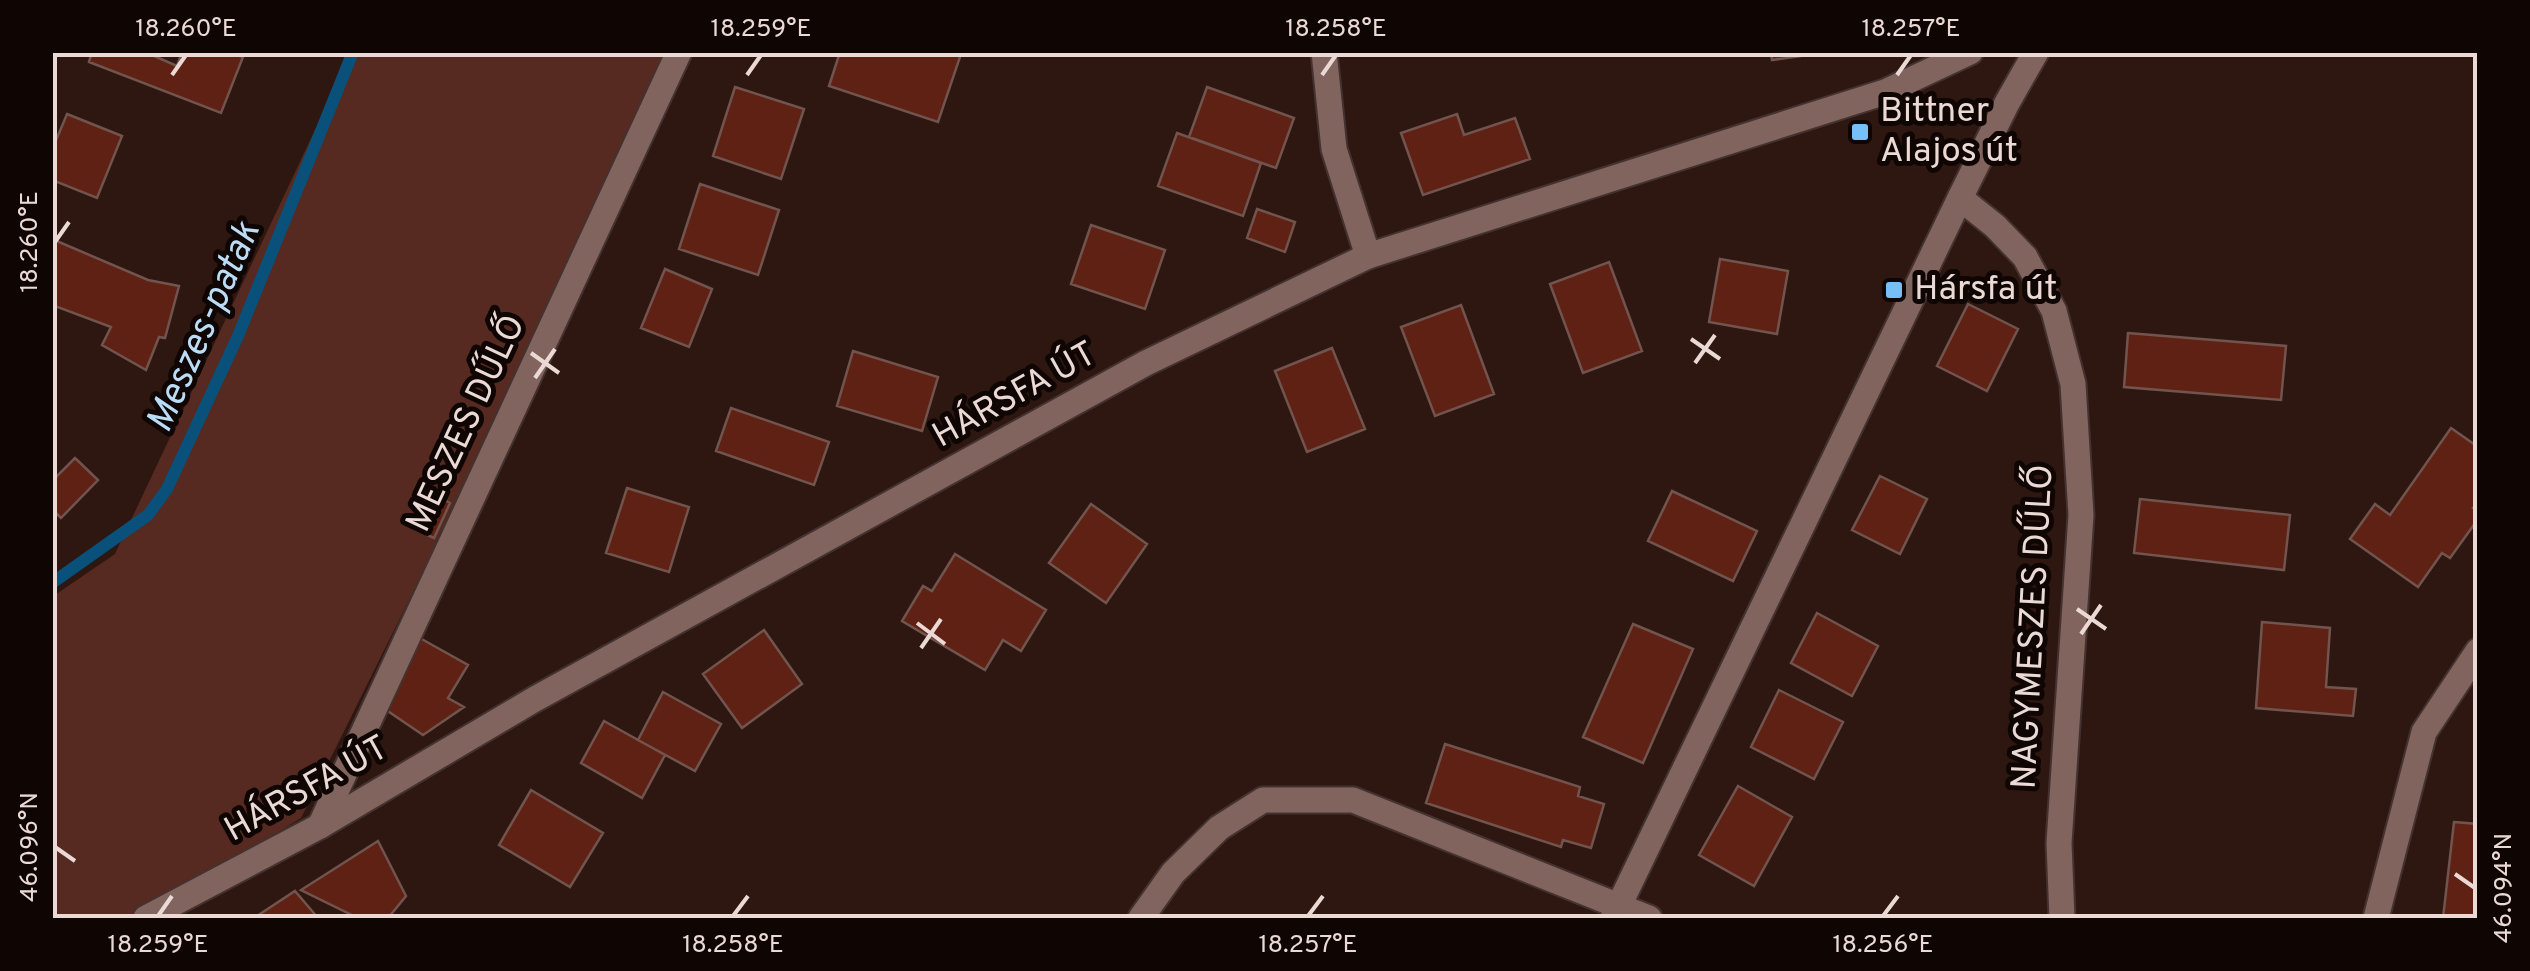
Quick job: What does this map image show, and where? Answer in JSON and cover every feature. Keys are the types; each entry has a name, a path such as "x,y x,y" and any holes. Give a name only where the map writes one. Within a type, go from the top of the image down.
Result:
{"street":[{"name":"MESZES DŰLŐ","path":"320,826 679,52"},
{"path":"1324,52 1334,148 1368,256"},
{"name":"HÁRSFA ÚT","path":"146,918 320,826 535,700 1146,363 1368,256 1885,92 1970,52"},
{"path":"1615,913 1960,198 2036,52"},
{"name":"NAGYMESZES DŰLŐ","path":"1960,198 2025,257 2054,311 2072,384 2082,515 2059,843 2062,918"},
{"path":"2376,918 2424,732 2478,651"},
{"path":"1140,918 1173,872 1208,839 1264,800 1353,800 1615,913 1649,918"}],"shaded area":[{"path":"346,53 680,53 301,818 141,918 53,918 52,597 115,554 323,113"}],"building":[{"path":"92,52 155,52 154,56 177,66 182,52 230,52 243,57 221,113 89,62"},
{"path":"840,52 961,54 938,122 829,86"},
{"path":"1771,52 1829,52 1772,60"},
{"path":"735,87 804,109 781,179 713,156"},
{"path":"1207,87 1294,118 1276,168 1189,137"},
{"path":"67,114 122,136 97,198 52,180 52,150"},
{"path":"1457,114 1464,135 1515,118 1530,159 1423,195 1401,133"},
{"path":"1177,133 1261,163 1243,216 1158,186"},
{"path":"700,184 779,210 758,275 679,249"},
{"path":"1257,209 1295,222 1285,252 1247,238"},
{"path":"1091,225 1165,250 1145,309 1071,284"},
{"path":"52,239 148,280 179,286 165,338 159,337 146,370 102,345 111,327 52,305"},
{"path":"1720,259 1788,271 1777,334 1709,322"},
{"path":"1609,262 1642,351 1583,373 1550,284"},
{"path":"665,269 712,289 689,347 641,328"},
{"path":"1968,304 2018,329 1987,391 1937,366"},
{"path":"1461,305 1494,394 1435,416 1401,327"},
{"path":"2128,333 2286,346 2281,400 2124,387"},
{"path":"1332,348 1365,429 1307,452 1275,371"},
{"path":"853,351 938,377 922,431 837,406"},
{"path":"731,408 829,442 814,485 716,451"},
{"path":"2451,428 2478,447 2478,502 2473,508 2478,511 2478,519 2450,558 2442,553 2418,587 2350,539 2375,504 2390,515"},
{"path":"75,458 98,480 61,518 52,509 52,481"},
{"path":"1880,476 1927,499 1900,554 1852,530"},
{"path":"627,488 689,507 669,572 606,553"},
{"path":"1672,491 1757,531 1733,581 1648,541"},
{"path":"433,494 450,503 434,538 416,530"},
{"path":"2140,499 2290,515 2284,570 2134,553"},
{"path":"1091,504 1147,544 1106,603 1049,563"},
{"path":"955,554 1046,610 1021,651 1003,640 985,670 902,621 923,586 932,591"},
{"path":"1817,613 1878,646 1852,696 1791,663"},
{"path":"2262,622 2330,628 2326,687 2356,689 2353,716 2256,708"},
{"path":"1633,624 1693,649 1643,763 1583,737"},
{"path":"764,630 802,684 742,728 703,674"},
{"path":"418,637 468,665 448,698 464,707 423,735 379,705"},
{"path":"1779,690 1843,722 1814,779 1751,747"},
{"path":"663,692 721,724 695,771 638,740"},
{"path":"604,721 665,755 642,798 581,763"},
{"path":"1445,744 1580,787 1578,796 1604,804 1591,848 1563,840 1561,847 1426,803"},
{"path":"1738,786 1792,817 1754,886 1699,855"},
{"path":"531,790 603,833 570,887 499,845"},
{"path":"2454,822 2478,824 2478,918 2443,918"},
{"path":"378,841 406,896 388,918 358,918 301,890"},
{"path":"295,891 318,918 254,918"}],"waterway":[{"name":"Meszes-patak","path":"52,583 148,515 167,489 238,336 353,52"}],"place":[{"name":"Bittner Alajos út","path":"1860,132"},
{"name":"Hársfa út","path":"1894,290"}]}
